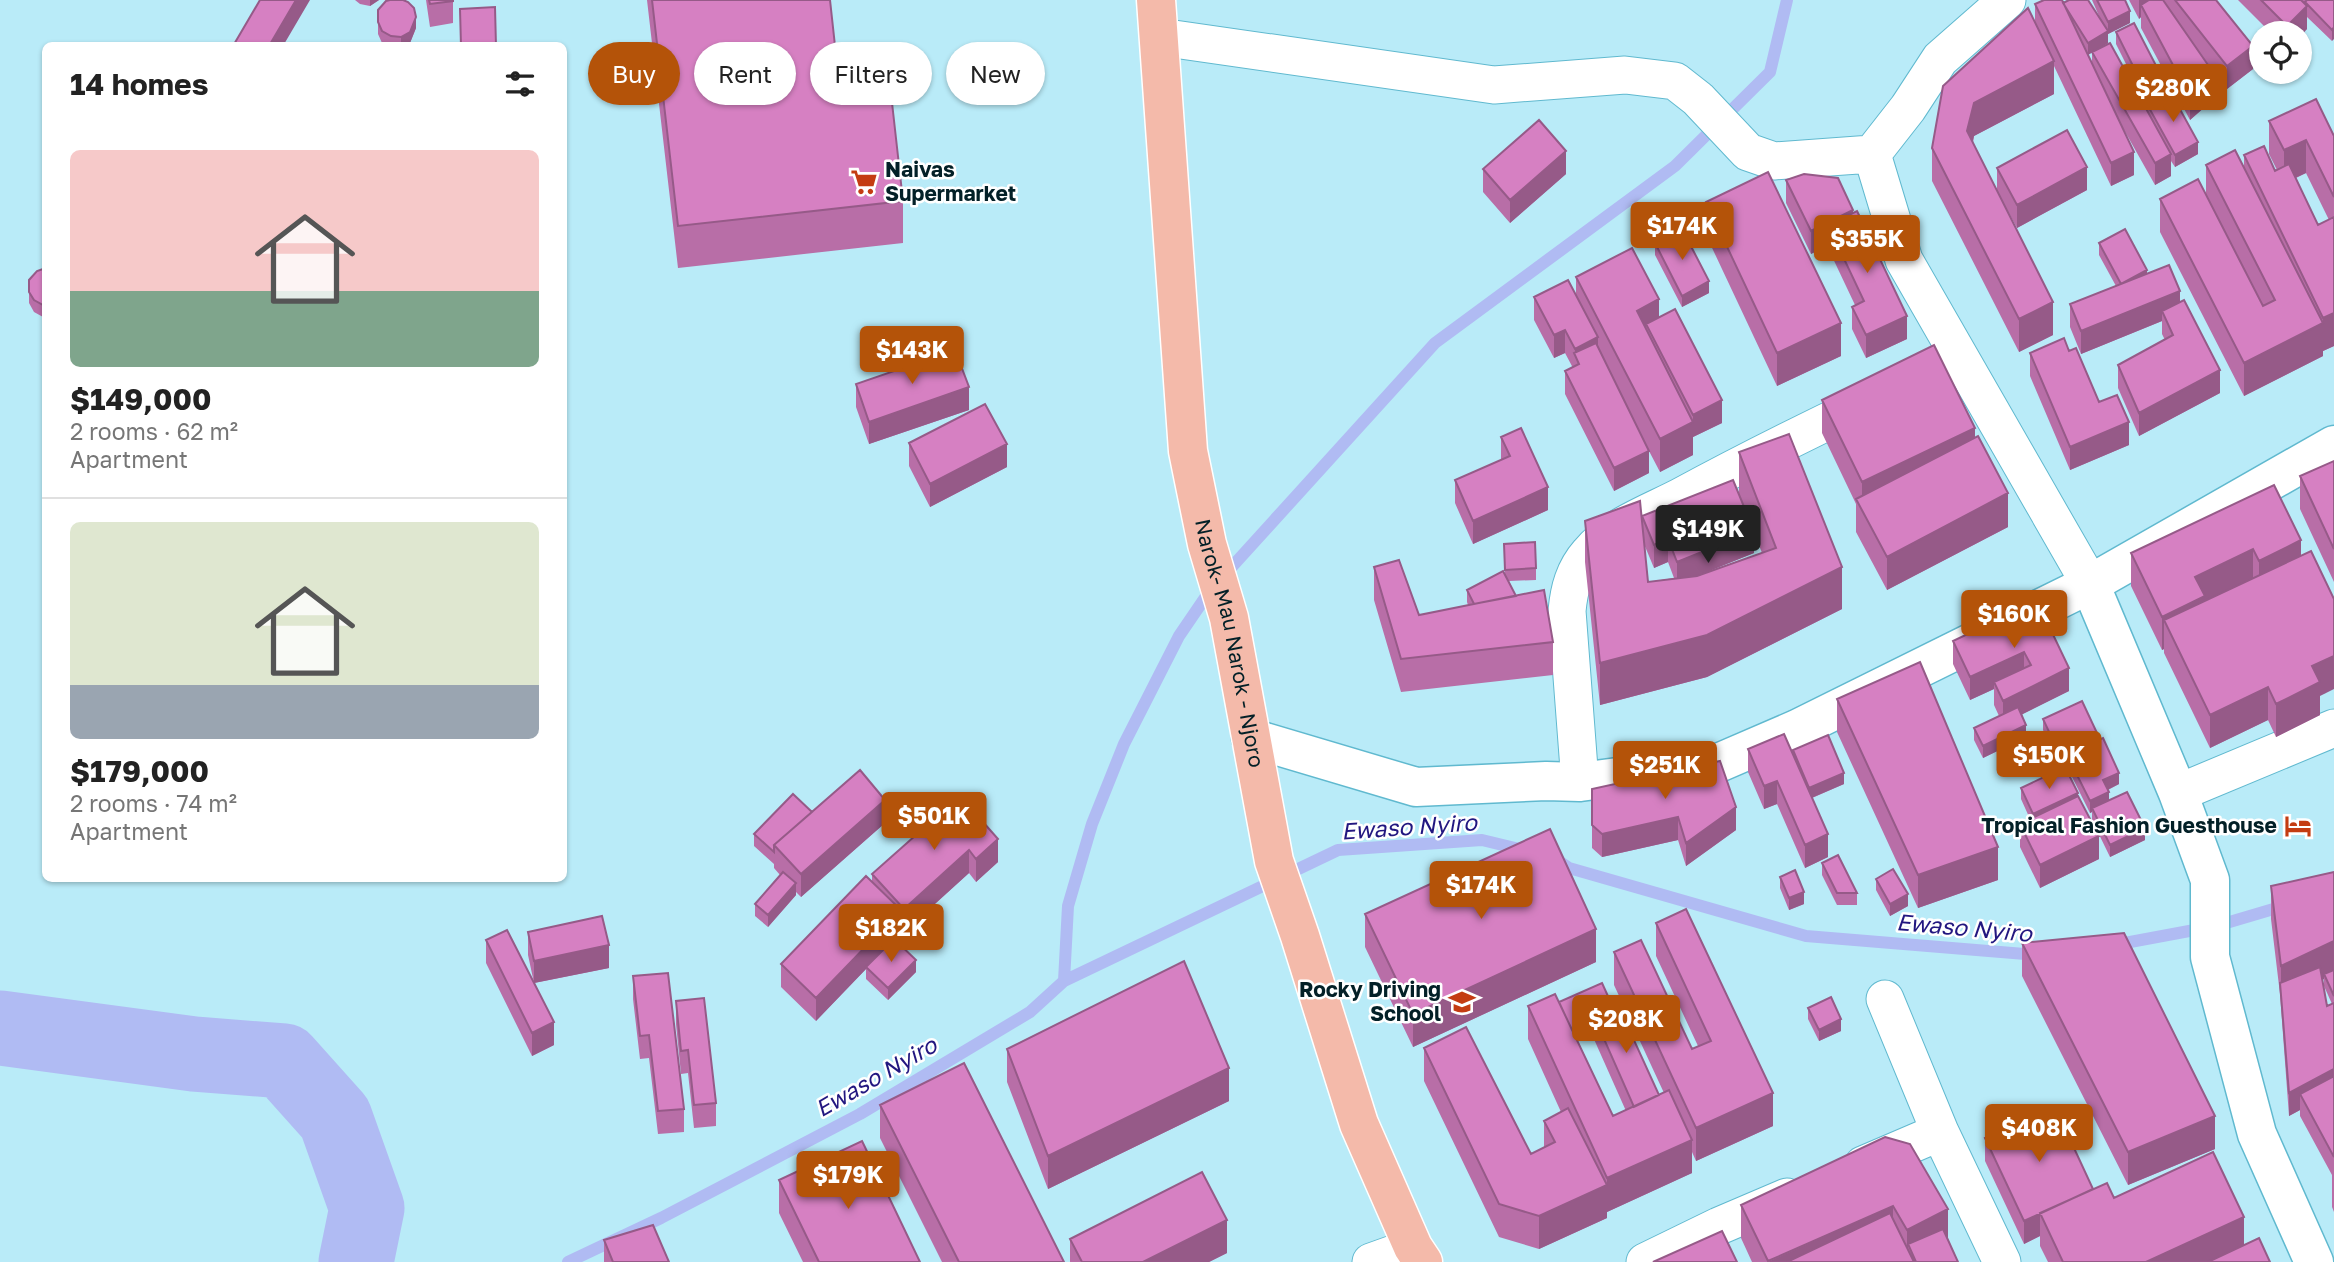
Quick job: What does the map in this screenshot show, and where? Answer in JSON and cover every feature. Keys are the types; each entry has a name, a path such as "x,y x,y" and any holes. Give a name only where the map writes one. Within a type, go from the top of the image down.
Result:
{"highway":[{"name":"Narok- Mau Narok - Njoro","path":"1156,0 1188,451 1207,544 1229,618 1274,861 1359,1124 1418,1254"}],"main road":[{"path":"1251,738 1416,787 1580,782 1716,764 1797,729 2090,584 2334,445"},
{"path":"2090,584 2178,793 2210,880 2210,957 2257,1134 2314,1262"}],"street":[{"path":"1160,37 1494,85 1625,75 1675,81 1698,99 1748,152 1774,161 1872,154 1909,108 1940,59 2007,0"},
{"path":"1872,154 1904,260 1948,364 2090,584"},
{"path":"1580,782 1566,611 1569,588 1578,567 1590,551 1639,516 1899,387"},
{"path":"2178,793 2334,727"},
{"path":"1885,999 1940,1132 2002,1262"},
{"path":"1645,1262 1719,1226 1940,1132"},
{"path":"1370,1262 1418,1254"}],"building":[{"path":"260,0 296,0 271,42 235,42"},
{"path":"390,0 403,0 414,8 416,17 410,32 401,37 382,31 378,22 378,10"},
{"path":"429,0 453,0 453,1 430,4"},
{"path":"652,0 830,0 835,42 810,42 810,105 892,105 903,201 678,226 664,105 680,105 680,42 657,42"},
{"path":"2044,0 2062,0 2134,152 2111,163 2035,4"},
{"path":"2069,0 2088,0 2108,31 2088,43 2063,3"},
{"path":"2097,0 2125,0 2130,11 2108,22"},
{"path":"2149,0 2163,0 2215,75 2190,97 2141,5"},
{"path":"2175,0 2216,0 2249,41 2249,49 2227,66"},
{"path":"2261,0 2301,0 2307,6 2292,21 2282,21"},
{"path":"2334,0 2332,30 2305,2"},
{"path":"495,7 496,42 461,42 460,9"},
{"path":"2028,8 2054,61 1974,103 1967,131 2053,302 2019,319 1932,148 1943,86"},
{"path":"2134,23 2165,83 2146,92 2116,32"},
{"path":"2110,43 2171,154 2155,163 2092,52"},
{"path":"2171,93 2198,142 2175,155 2148,106"},
{"path":"2316,99 2334,136 2334,197 2306,140 2284,150 2269,121"},
{"path":"1539,120 1566,151 1510,200 1483,169"},
{"path":"2067,130 2087,167 2017,205 1997,168"},
{"path":"2264,146 2275,171 2289,164 2318,225 2334,217 2334,313 2323,318 2244,155"},
{"path":"2235,150 2323,323 2244,363 2160,199 2198,179 2263,306 2275,300 2206,165"},
{"path":"1768,172 1841,323 1777,353 1706,202"},
{"path":"1804,174 1838,178 1853,210 1811,231 1786,180"},
{"path":"1857,211 1907,316 1866,335 1852,307 1864,301 1828,225"},
{"path":"1682,229 1709,281 1682,296 1655,243"},
{"path":"2125,229 2147,270 2121,284 2099,243"},
{"path":"1632,248 1659,299 1637,311 1693,422 1660,439 1576,277"},
{"path":"2169,265 2180,291 2081,331 2070,304"},
{"path":"42,269 42,304 34,300 29,292 29,280"},
{"path":"1568,280 1598,337 1575,349 1565,330 1554,335 1534,297"},
{"path":"2184,300 2220,370 2139,413 2118,365 2173,335 2162,311"},
{"path":"1675,309 1722,400 1693,415 1646,324"},
{"path":"2064,338 2069,351 2076,348 2099,402 2117,395 2129,422 2070,447 2030,353"},
{"path":"1596,343 1649,451 1614,468 1565,371 1579,364 1574,353"},
{"path":"1934,345 1975,428 1862,482 1822,400"},
{"path":"955,350 969,387 869,422 856,384"},
{"path":"985,404 1007,444 930,484 909,443"},
{"path":"1521,428 1548,487 1473,521 1455,480 1510,456 1501,437"},
{"path":"1789,434 1842,567 1707,635 1600,663 1585,521 1640,501 1648,582 1697,576 1776,548 1739,452"},
{"path":"1978,436 2008,493 1887,557 1856,499"},
{"path":"2334,461 2334,549 2300,476"},
{"path":"1733,480 1754,531 1677,562 1668,539 1654,545 1642,516"},
{"path":"2274,485 2301,540 2259,561 2253,549 2195,577 2205,596 2162,617 2131,553"},
{"path":"1535,542 1536,568 1505,570 1504,544"},
{"path":"2311,551 2334,599 2334,656 2312,666 2320,682 2276,704 2268,687 2210,715 2164,620"},
{"path":"1399,560 1419,615 1544,590 1553,642 1401,659 1374,567"},
{"path":"1503,571 1516,596 1474,604 1467,590"},
{"path":"2037,601 2069,668 2003,701 1994,682 2031,665 2024,652 1970,677 1953,641"},
{"path":"1920,662 1998,847 1918,875 1837,699"},
{"path":"2082,701 2097,733 2058,751 2043,719"},
{"path":"2018,707 2026,725 1983,746 1974,728"},
{"path":"1784,734 1828,834 1805,845 1777,781 1764,786 1748,749"},
{"path":"1828,735 1844,773 1809,788 1793,750"},
{"path":"2103,738 2119,773 2103,780 2109,792 2090,801 2067,755"},
{"path":"1720,761 1736,807 1686,843 1678,817 1602,834 1592,825 1592,789"},
{"path":"2065,767 2078,793 2033,814 2021,788"},
{"path":"860,770 885,800 801,874 774,845"},
{"path":"2127,792 2145,828 2110,845 2092,808"},
{"path":"793,794 812,812 774,845 774,852 754,834"},
{"path":"960,796 998,839 976,859 969,850 904,909 872,874"},
{"path":"2078,796 2099,836 2040,865 2020,824"},
{"path":"1550,829 1596,929 1413,1014 1365,914"},
{"path":"1838,855 1857,893 1837,893 1822,863"},
{"path":"1893,869 1908,894 1890,904 1876,879"},
{"path":"1795,870 1804,892 1789,898 1780,877"},
{"path":"783,872 796,883 768,915 755,904"},
{"path":"2334,872 2334,941 2281,966 2271,886"},
{"path":"866,876 901,910 816,998 781,964"},
{"path":"1686,909 1773,1093 1696,1128 1614,952 1641,940 1692,1049 1711,1041 1656,923"},
{"path":"602,916 609,945 534,961 528,932"},
{"path":"507,930 554,1022 532,1033 486,940"},
{"path":"2124,933 2215,1116 2128,1152 2022,943"},
{"path":"894,939 916,960 888,988 866,967"},
{"path":"1184,961 1229,1068 1048,1156 1007,1049"},
{"path":"2320,967 2327,1006 2334,1003 2334,1069 2289,1093 2280,983"},
{"path":"2334,970 2334,996 2324,974"},
{"path":"668,973 684,1109 658,1111 649,1035 640,1036 633,976"},
{"path":"1602,983 1612,1005 1593,1014 1593,1020 1572,1030 1559,1002"},
{"path":"1555,994 1613,1116 1669,1090 1692,1140 1607,1178 1528,1006"},
{"path":"1831,997 1841,1019 1819,1030 1808,1008"},
{"path":"704,998 716,1103 694,1105 688,1050 681,1051 676,1001"},
{"path":"1617,1003 1659,1095 1634,1107 1593,1014"},
{"path":"1466,1027 1531,1154 1555,1142 1544,1121 1568,1108 1607,1185 1539,1216 1499,1204 1424,1048"},
{"path":"964,1063 1064,1262 959,1262 880,1105"},
{"path":"2334,1076 2334,1157 2300,1094"},
{"path":"2055,1107 2093,1189 2024,1221 1985,1138"},
{"path":"1885,1137 1910,1144 1948,1209 1907,1230 1893,1206 1768,1261 1741,1205"},
{"path":"862,1141 920,1262 819,1262 779,1180"},
{"path":"2213,1152 2244,1217 2146,1262 2063,1262 2040,1213 2107,1183 2114,1198"},
{"path":"1202,1172 1227,1220 1143,1262 1082,1262 1070,1239"},
{"path":"1890,1213 1914,1262 1787,1262"},
{"path":"653,1225 669,1262 613,1262 604,1240"},
{"path":"1943,1229 1958,1262 1916,1262 1908,1244"},
{"path":"1722,1231 1737,1262 1653,1262"},
{"path":"2259,1238 2270,1262 2208,1262"}],"waterway":[{"path":"1064,981 1068,906 1092,824 1124,744 1179,636 1209,592 1435,343 1675,166 1770,72 1787,0"},
{"name":"Ewaso Nyiro","path":"568,1262 661,1218 860,1114 1030,1012 1064,981 1338,850 1482,840 1527,851"},
{"name":"Ewaso Nyiro","path":"1554,858 1569,868 1806,936 2037,955"},
{"name":"Ewaso Nyiro","path":"2114,945 2216,926 2287,905"},
{"path":"0,1028 194,1054 284,1061 335,1118 367,1208 356,1262"}],"place":[{"name":"Naivas Supermarket","path":"864,182"},
{"name":"Tropical Fashion Guesthouse","path":"2298,826"},
{"name":"Rocky Driving School","path":"1462,1002"}]}
